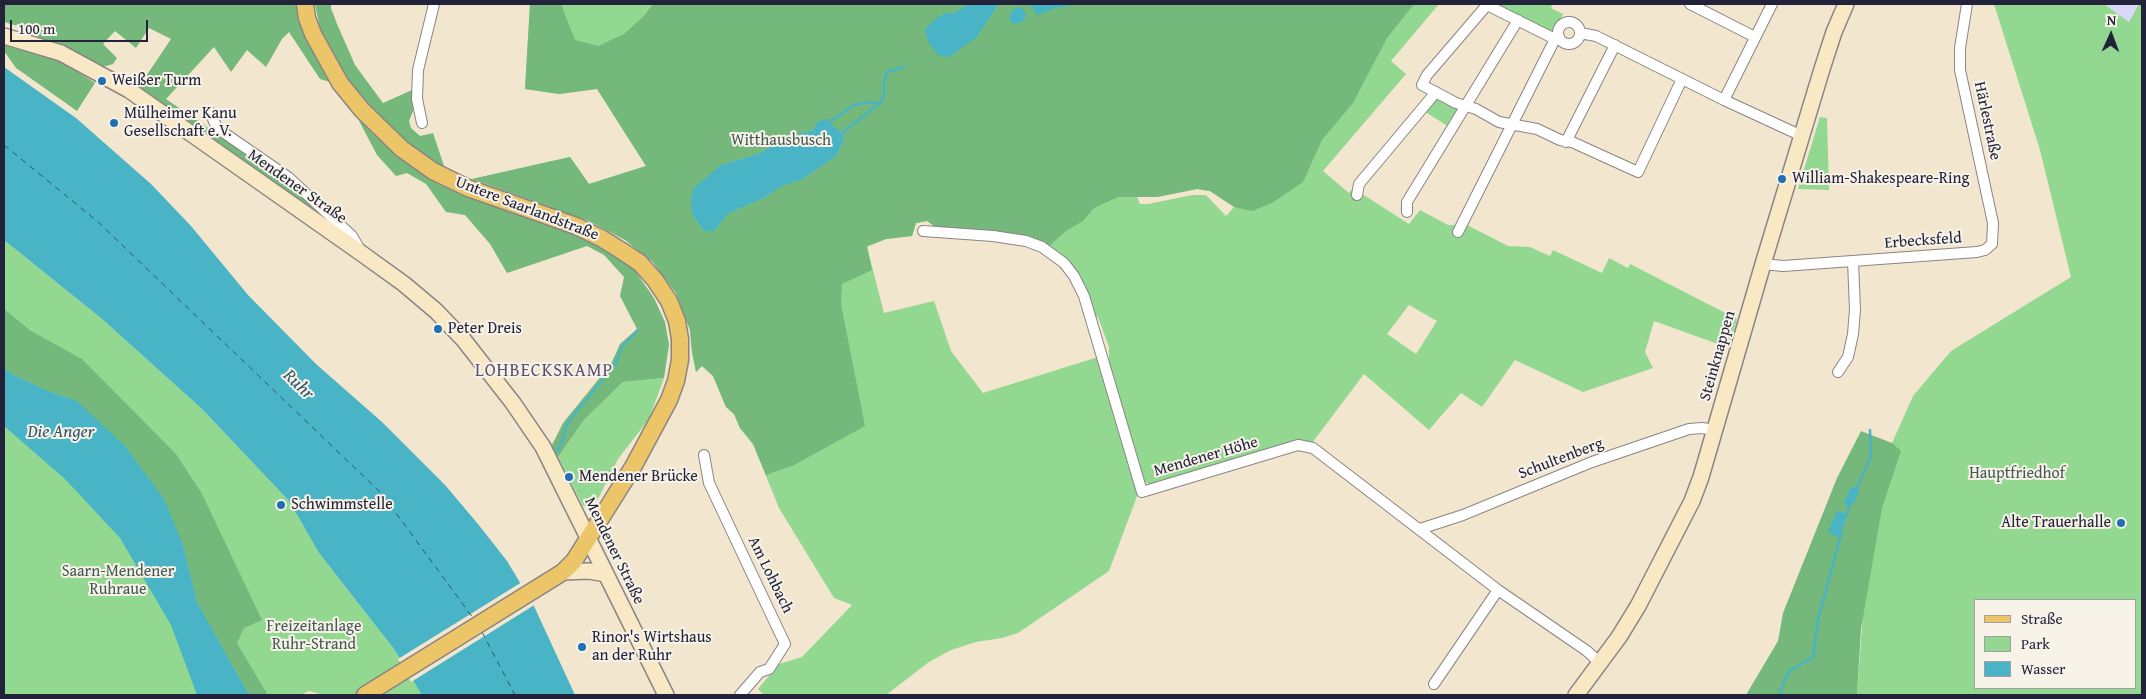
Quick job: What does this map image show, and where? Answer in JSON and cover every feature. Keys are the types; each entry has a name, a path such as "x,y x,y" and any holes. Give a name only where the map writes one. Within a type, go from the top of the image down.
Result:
{"main road":[{"name":"Untere Saarlandstraße","path":"305,4 307,18 313,34 340,83 362,110 402,149 433,171 468,188 576,226 602,238 640,263 655,280 669,301 677,321 680,339 680,360 676,381 658,422 589,540"},
{"path":"365,695 560,574 574,561 589,540"}],"street":[{"path":"422,123 417,99 418,70 434,4"},
{"path":"1690,4 1755,37"},
{"path":"1724,100 1772,4"},
{"name":"Steinknappen","path":"1576,695 1638,606 1692,501 1715,430 1762,264 1834,32 1846,4"},
{"name":"Härlestraße","path":"1967,4 1960,48 1960,70 1994,223 1992,244"},
{"path":"1458,232 1513,123 1557,38 1560,28 1567,22 1576,24 1580,33 1578,39 1573,43 1566,44 1557,38 1487,5 1422,84 1465,107 1476,109 1499,122 1513,123 1537,129 1566,142 1572,142 1638,172 1682,79"},
{"path":"1407,212 1407,202 1518,20"},
{"path":"1580,33 1596,36 1724,100 1802,136"},
{"name":"Mendener Straße","path":"4,36 61,53 116,82 362,253 404,284 436,311 463,339 538,439 666,695"},
{"path":"1566,142 1615,45"},
{"path":"1357,195 1359,184 1436,92"},
{"name":"Mendener Straße","path":"210,112 217,128 288,177 352,236 362,253"},
{"name":"Mendener Höhe","path":"923,231 992,236 1026,241 1042,247 1064,263 1074,276 1084,296 1142,492 1298,446 1313,448 1498,590 1587,651 1600,663"},
{"name":"Erbecksfeld","path":"1762,264 1782,266 1977,252 1985,250 1992,244"},
{"path":"1838,372 1848,357 1853,334 1855,310 1853,261"},
{"name":"Schultenberg","path":"1420,529 1462,515 1592,462 1689,429 1715,430"},
{"name":"Am Lohbach","path":"704,455 709,482 784,638 785,644 769,669 760,672 740,695"},
{"path":"560,574 589,571 606,574"},
{"path":"1434,684 1498,590"}],"shaded area":[{"path":"2104,4 2139,4 2129,22"}],"green space":[{"path":"4,4 296,4 301,22 330,82 320,79 289,32 282,39 266,67 247,50 231,72 214,47 166,99 265,167 309,202 316,215 136,91 171,39 149,28 136,48 115,31 103,44 117,58 113,64 103,67 39,39 35,31 4,22"},
{"path":"315,4 331,4 337,24 355,65 383,103 412,90 413,111 409,121 411,128 420,136 433,133 445,169 422,156 376,116 343,72 321,34"},
{"path":"530,4 1439,4 1391,61 1406,74 1323,171 1349,193 1353,188 1409,224 1420,210 1448,225 1467,225 1508,246 1530,247 1550,256 1553,250 1602,273 1609,258 1628,268 1630,264 1737,319 1729,348 1654,321 1645,352 1653,368 1583,392 1515,360 1482,407 1461,393 1429,430 1364,374 1312,443 1299,440 1153,486 1143,481 1109,364 1109,347 1098,317 1094,317 1087,292 1048,247 938,229 927,221 916,223 912,236 886,239 867,247 884,313 934,301 951,351 983,393 1098,357 1139,491 1109,571 1018,633 1002,638 976,642 951,650 929,662 886,695 764,695 758,689 779,664 802,657 852,605 834,598 779,508 753,444 740,428 734,414 726,407 713,376 702,366 696,372 690,330 676,293 653,262 625,240 589,221 472,179 570,157 589,184 646,166 597,89 559,94 525,89","holes":["1197,189 1210,191 1234,207 1226,216 1206,195 1192,195 1148,204 1140,204 1137,197 1157,197","1409,305 1437,321 1416,354 1387,334"]},
{"name":"Witthausbusch","path":"530,4 561,4 575,40 598,46 624,34 644,16 653,4 969,4 954,13 945,13 928,42 977,37 999,4 1029,4 1037,14 1056,8 1080,4 1414,4 1387,38 1353,103 1322,140 1303,182 1272,203 1252,211 1234,207 1210,191 1197,189 1157,197 1118,197 1094,208 1083,221 1066,231 1048,247 938,229 927,221 916,223 912,236 886,239 867,246 872,270 842,284 841,304 865,426 794,465 766,475 753,444 740,428 734,414 726,407 713,376 702,366 696,372 690,330 676,293 652,261 625,240 589,221 472,179 570,157 589,184 646,166 597,89 559,94 525,89","holes":["818,122 828,123 842,133 844,141 836,156 803,179 782,186 764,198 729,213 714,231 704,231 692,214 721,165 758,154 788,137 813,130"]},
{"path":"1493,4 1553,4 1551,8 1563,14 1556,29 1550,33"},
{"name":"Hauptfriedhof","path":"1994,4 2104,4 2129,22 2139,4 2142,4 2142,695 1857,695 1874,463 1892,443 1913,396 1951,351 2071,277 2040,150"},
{"path":"4,42 58,59 95,83 77,111 16,68 4,51"},
{"path":"1438,98 1460,110 1449,127 1424,111 1434,99"},
{"path":"1820,117 1827,118 1829,190 1798,189"},
{"path":"358,119 409,163 440,185 599,244 633,268 654,298 665,322 669,345 664,378 623,382 584,420 558,457 551,447 563,423 611,364 620,344 637,329 620,296 624,277 604,255 587,246 507,273 490,244 465,215 446,212 426,184 407,173 396,176 377,155"},
{"name":"Saarn-Mendener Ruhraue","path":"4,240 102,319 202,409 289,501 319,553 394,649 414,682 511,695 324,695 309,691 300,695 268,695 241,650 263,695 4,695"},
{"path":"4,309 31,331 82,359 176,454 202,494 262,620 244,628 237,643 268,695 249,695 197,602 183,545 77,401 48,391 8,372 4,366"},
{"path":"664,378 649,419 618,459 599,497 590,507 583,506 558,457 584,420 623,382"},
{"path":"1861,431 1892,443 1901,451 1882,508 1861,629 1857,695 1746,695 1778,641 1783,613 1837,478"}],"water":[{"path":"969,4 999,4 977,37 949,57 939,56 928,42 925,29 935,19 945,13 954,13"},
{"path":"1029,4 1080,4 1056,8 1037,15"},
{"path":"1019,7 1024,10 1026,16 1023,21 1014,24 1009,20 1012,10"},
{"name":"Ruhr","path":"4,67 76,118 151,184 191,226 248,295 316,364 382,422 445,485 507,561 533,604 575,695 422,695 394,649 319,553 289,501 202,409 102,319 4,240"},
{"path":"825,119 842,133 844,141 836,156 803,179 782,186 764,198 729,213 714,231 704,231 692,214 691,199 693,189 721,165 758,154 788,137 813,130 818,122"},
{"name":"Die Anger","path":"4,366 8,372 48,391 77,401 125,446 164,499 183,545 197,602 249,695 197,695 171,625 120,538 65,479 4,426"},
{"path":"1852,486 1860,490 1854,503 1849,507 1844,503"},
{"path":"1837,511 1847,514 1840,538 1828,532"}],"pier":[{"path":"522,582 536,604 411,682 398,659"}],"waterway":[{"path":"842,133 880,103 884,96 884,83 887,72 904,67"},
{"path":"828,123 854,105 867,102 880,103"},
{"path":"553,453 559,449 568,422 616,363 622,347 638,330"},
{"path":"1856,490 1871,456 1870,430"},
{"path":"1846,516 1850,504"},
{"path":"1779,695 1789,671 1813,658 1818,619 1841,535"}],"ferry route":[{"path":"4,145 97,221 382,494 473,618"},
{"path":"482,632 515,695"}],"place":[{"name":"Weißer Turm","path":"102,81"},
{"name":"Mülheimer Kanu Gesellschaft e.V.","path":"114,123"},
{"name":"William-Shakespeare-Ring","path":"1782,179"},
{"name":"Peter Dreis","path":"438,329"},
{"name":"Mendener Brücke","path":"569,477"},
{"name":"Schwimmstelle","path":"281,505"},
{"name":"Alte Trauerhalle","path":"2121,523"},
{"name":"Rinor's Wirtshaus an der Ruhr","path":"582,647"}],"district":[{"name":"LOHBECKSKAMP","path":"544,371"}],"park label":[{"name":"Freizeitanlage Ruhr-Strand","path":"314,636"}]}
